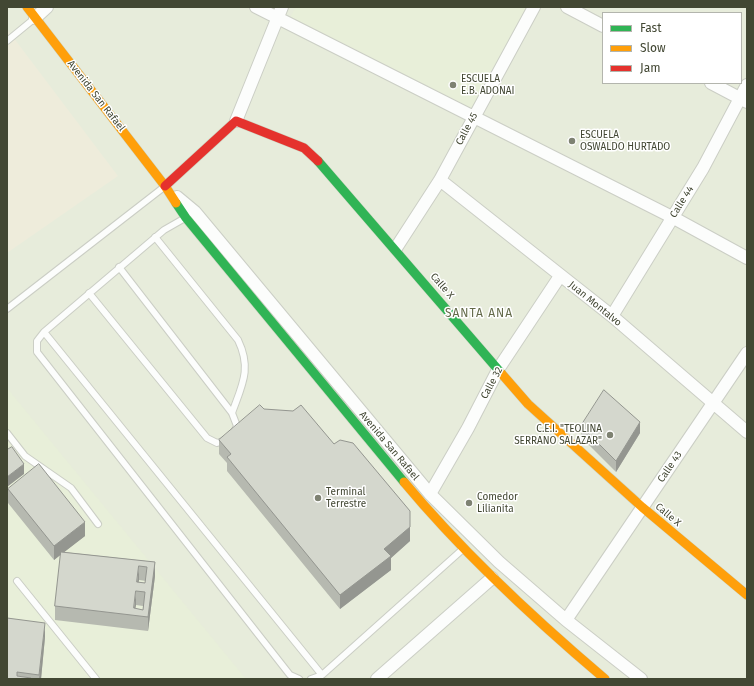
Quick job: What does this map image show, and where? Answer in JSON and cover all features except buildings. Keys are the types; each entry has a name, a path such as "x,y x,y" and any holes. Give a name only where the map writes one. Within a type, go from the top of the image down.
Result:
{"street":[{"name":"Avenida San Rafael","path":"27,7 165,186 186,218 423,505 463,549 593,675 605,679"},
{"path":"36,18 47,7"},
{"path":"256,7 279,12 473,117 672,217 747,258"},
{"name":"Calle 45","path":"396,248 440,180 534,7"},
{"path":"567,7 602,25"},
{"path":"165,186 236,121 279,12"},
{"path":"713,84 744,100"},
{"name":"Calle 44","path":"612,316 744,100 747,85"},
{"name":"Calle X","path":"236,121 304,148 312,154 396,248 528,404 642,507 747,595"},
{"name":"Juan Montalvo","path":"440,180 612,316 747,432"},
{"name":"Avenida San Rafael","path":"165,186 195,212 430,494 499,562 566,620 641,679"},
{"name":"Calle 32","path":"430,494 468,428 499,368 560,276"},
{"name":"Calle 43","path":"566,620 747,353"},
{"path":"378,679 492,578"}],"lane":[{"path":"7,41 36,18"},
{"path":"7,309 165,186"},
{"path":"186,218 164,230 155,237 44,332 37,341 37,352 290,675 299,679"},
{"path":"155,237 238,340 244,351 246,374 232,413"},
{"path":"89,293 207,438 217,443 228,439 236,430 237,426 232,413 119,268"},
{"path":"44,332 322,675"},
{"path":"7,433 25,456 71,488 98,524"},
{"path":"311,679 322,675 463,549"},
{"path":"17,582 96,679"}],"shaded area":[{"path":"7,7 747,7 747,679 7,679"},
{"name":"ESCUELA E.B. ADONAI","path":"296,7 529,7 471,112 289,19"},
{"path":"7,29 118,176 7,253"},
{"path":"7,388 246,679 7,679"}],"traffic: fast":[{"path":"318,161 501,373"},
{"path":"176,203 186,218 404,482"}],"traffic: slow":[{"path":"27,7 165,186 176,203"},
{"path":"501,373 528,404 642,507 747,595"},
{"path":"404,482 451,535 500,585 605,679"}],"traffic: jam":[{"path":"165,186 236,121 304,148 318,161"}],"place":[{"name":"ESCUELA E.B. ADONAI","path":"453,85"},
{"name":"ESCUELA OSWALDO HURTADO","path":"572,141"},
{"name":"C.E.I. \"TEOLINA SERRANO SALAZAR\"","path":"610,435"},
{"name":"Terminal Terrestre","path":"318,498"},
{"name":"Comedor Lilianita","path":"469,503"}],"district":[{"name":"SANTA ANA","path":"479,314"}]}
